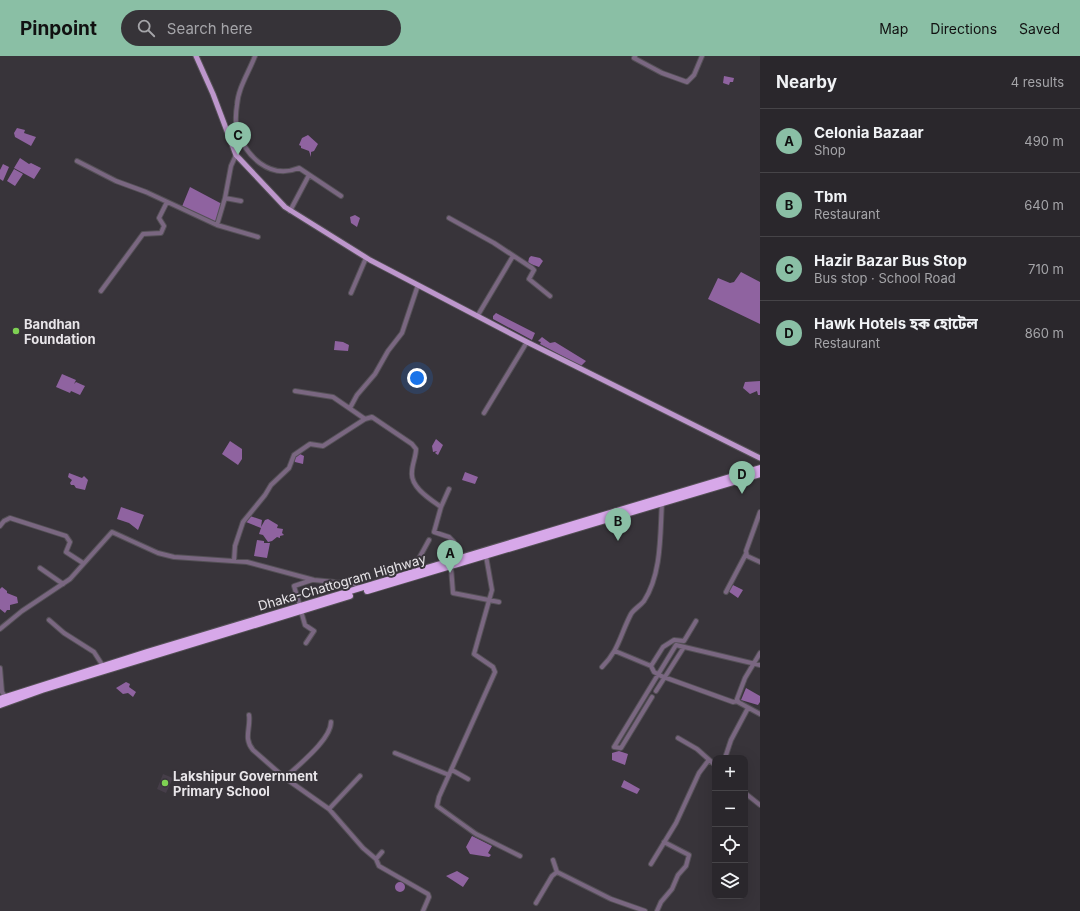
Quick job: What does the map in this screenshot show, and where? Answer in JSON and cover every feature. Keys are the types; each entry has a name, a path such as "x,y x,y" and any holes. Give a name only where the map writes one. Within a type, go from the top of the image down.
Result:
{"highway":[{"name":"Dhaka-Chattogram Highway","path":"554,532 662,502 741,476 760,467"},
{"name":"Dhaka-Chattogram Highway","path":"0,705 42,690 418,571 486,556 554,532 741,476 760,476"},
{"name":"Dhaka-Chattogram Highway","path":"3,697 546,535"}],"main road":[{"path":"196,56 213,94 236,155 290,211 366,258 478,315 527,342 760,458"}],"street":[{"path":"255,56 238,95 237,130 253,158 265,166 286,173 299,168 341,196"},
{"path":"635,56 634,58 662,73 688,82 694,75 702,56"},
{"path":"217,224 225,198 231,166 236,155"},
{"path":"77,161 116,180 217,224 258,237"},
{"path":"290,211 309,175"},
{"path":"225,198 241,201"},
{"path":"101,291 143,234 161,233 164,226 159,218 167,202"},
{"path":"449,218 494,243 532,268 534,270 529,279 550,296"},
{"path":"478,315 513,256"},
{"path":"351,293 366,258"},
{"path":"350,408 357,395 375,374 388,351 402,333 418,285"},
{"path":"484,413 527,342"},
{"path":"295,391 333,397 365,419"},
{"path":"234,561 235,546 243,522 265,495 271,485 289,468 294,455 310,444 323,446 365,419 375,417 412,444 416,452 411,473 413,482 427,497 441,507"},
{"path":"449,489 441,507 434,532 449,537 454,542 452,563 453,593 499,602"},
{"path":"602,667 613,656 632,613 643,601 654,578 658,562 662,502"},
{"path":"726,592 746,554 760,512"},
{"path":"0,526 4,521 10,518 66,536 70,542 66,552 83,563"},
{"path":"0,630 22,611 70,579 112,532 158,553 174,557 248,562 312,580 351,583 355,584 360,589"},
{"path":"418,571 417,562 429,540"},
{"path":"746,554 760,562"},
{"path":"486,556 492,590 491,600 474,654 493,667 495,672 439,797 438,808 476,834 520,856"},
{"path":"40,568 63,584"},
{"path":"306,643 314,631 305,625 294,586 312,580"},
{"path":"49,620 64,633 94,652 103,666"},
{"path":"651,666 663,647 674,640 684,642 696,621"},
{"path":"652,697 621,748 614,746 676,645 760,665"},
{"path":"656,691 684,647"},
{"path":"615,651 651,666 654,672 664,677 732,702 738,701 760,714"},
{"path":"738,701 739,692 760,653"},
{"path":"0,668 3,697"},
{"path":"726,755 731,740 748,708"},
{"path":"250,715 247,735 249,746 285,778 329,809 363,848 376,859 379,866 428,894 423,911"},
{"path":"285,778 325,738 331,729 331,722"},
{"path":"678,738 697,749 712,763"},
{"path":"395,753 449,775"},
{"path":"651,864 676,823 699,773 708,761"},
{"path":"452,770 468,779"},
{"path":"329,809 360,776"},
{"path":"748,795 760,805"},
{"path":"657,911 661,902 672,889 678,876 686,866 689,855 664,842"},
{"path":"376,859 382,852"},
{"path":"553,860 557,872 611,899 645,911"},
{"path":"536,903 552,876 557,872"}],"shaded area":[{"path":"724,76 734,78 733,82 730,82 729,85 723,83"},
{"path":"17,128 25,130 24,133 36,137 31,146 15,137 14,133"},
{"path":"308,135 318,144 314,151 311,152 311,157 309,151 301,148 299,145 302,138"},
{"path":"20,158 29,164 31,163 41,168 34,179 14,168"},
{"path":"3,164 9,167 3,181 0,179 0,170"},
{"path":"14,169 23,174 15,186 7,181"},
{"path":"190,187 222,204 218,223 181,209"},
{"path":"355,215 360,218 357,227 351,223 350,217"},
{"path":"531,256 540,258 543,261 539,267 528,263"},
{"path":"741,272 760,282 760,324 708,299 718,278 730,283 734,282"},
{"path":"496,313 535,333 532,340 493,319 493,316"},
{"path":"542,337 550,343 555,342 586,361 581,366 540,344 541,342 538,341"},
{"path":"335,341 343,342 349,345 348,351 334,350"},
{"path":"62,374 76,380 74,384 76,382 85,386 80,395 71,391 70,393 56,387"},
{"path":"760,381 760,395 758,395 757,391 750,394 743,388 745,382"},
{"path":"436,439 443,445 438,455 435,453 437,451 433,452 432,446"},
{"path":"230,441 242,449 242,459 238,465 222,454"},
{"path":"300,454 304,456 303,464 295,462 294,459"},
{"path":"465,472 478,477 475,484 462,480"},
{"path":"69,473 82,478 84,476 88,480 85,490 71,485 70,483 72,480 68,477"},
{"path":"121,507 144,515 138,530 129,523 117,519"},
{"path":"250,516 262,520 261,527 265,520 268,519 278,525 277,528 283,529 282,533 284,535 268,542 263,535 259,534 261,528 246,522"},
{"path":"257,540 264,541 264,543 270,543 267,558 254,556"},
{"path":"733,585 743,590 738,598 728,591"},
{"path":"2,587 7,591 7,593 17,597 18,603 10,605 10,610 7,610 5,613 0,609 0,589"},
{"path":"126,682 130,684 129,687 136,692 133,697 128,693 123,694 116,688"},
{"path":"746,688 760,696 760,702 758,705 741,700"},
{"path":"619,751 628,754 625,765 612,760 612,753"},
{"name":"Lakshipur Government Primary School","path":"163,774 173,778 166,793 157,789"},
{"path":"624,780 640,789 637,794 621,787"},
{"path":"472,836 492,846 488,853 491,855 489,857 470,854 466,847"},
{"path":"457,871 469,878 463,887 446,876"},
{"path":"398,882 402,882 405,887 402,892 398,892 395,889 395,885"}],"place":[{"name":"Hazir Bazar Bus Stop","path":"238,155"},
{"name":"Bandhan Foundation","path":"16,331"},
{"name":"Hawk Hotels হক হোটেল","path":"742,494"},
{"name":"Tbm","path":"618,541"},
{"name":"Celonia Bazaar","path":"450,573"},
{"name":"Lakshipur Government Primary School","path":"165,783"}]}
